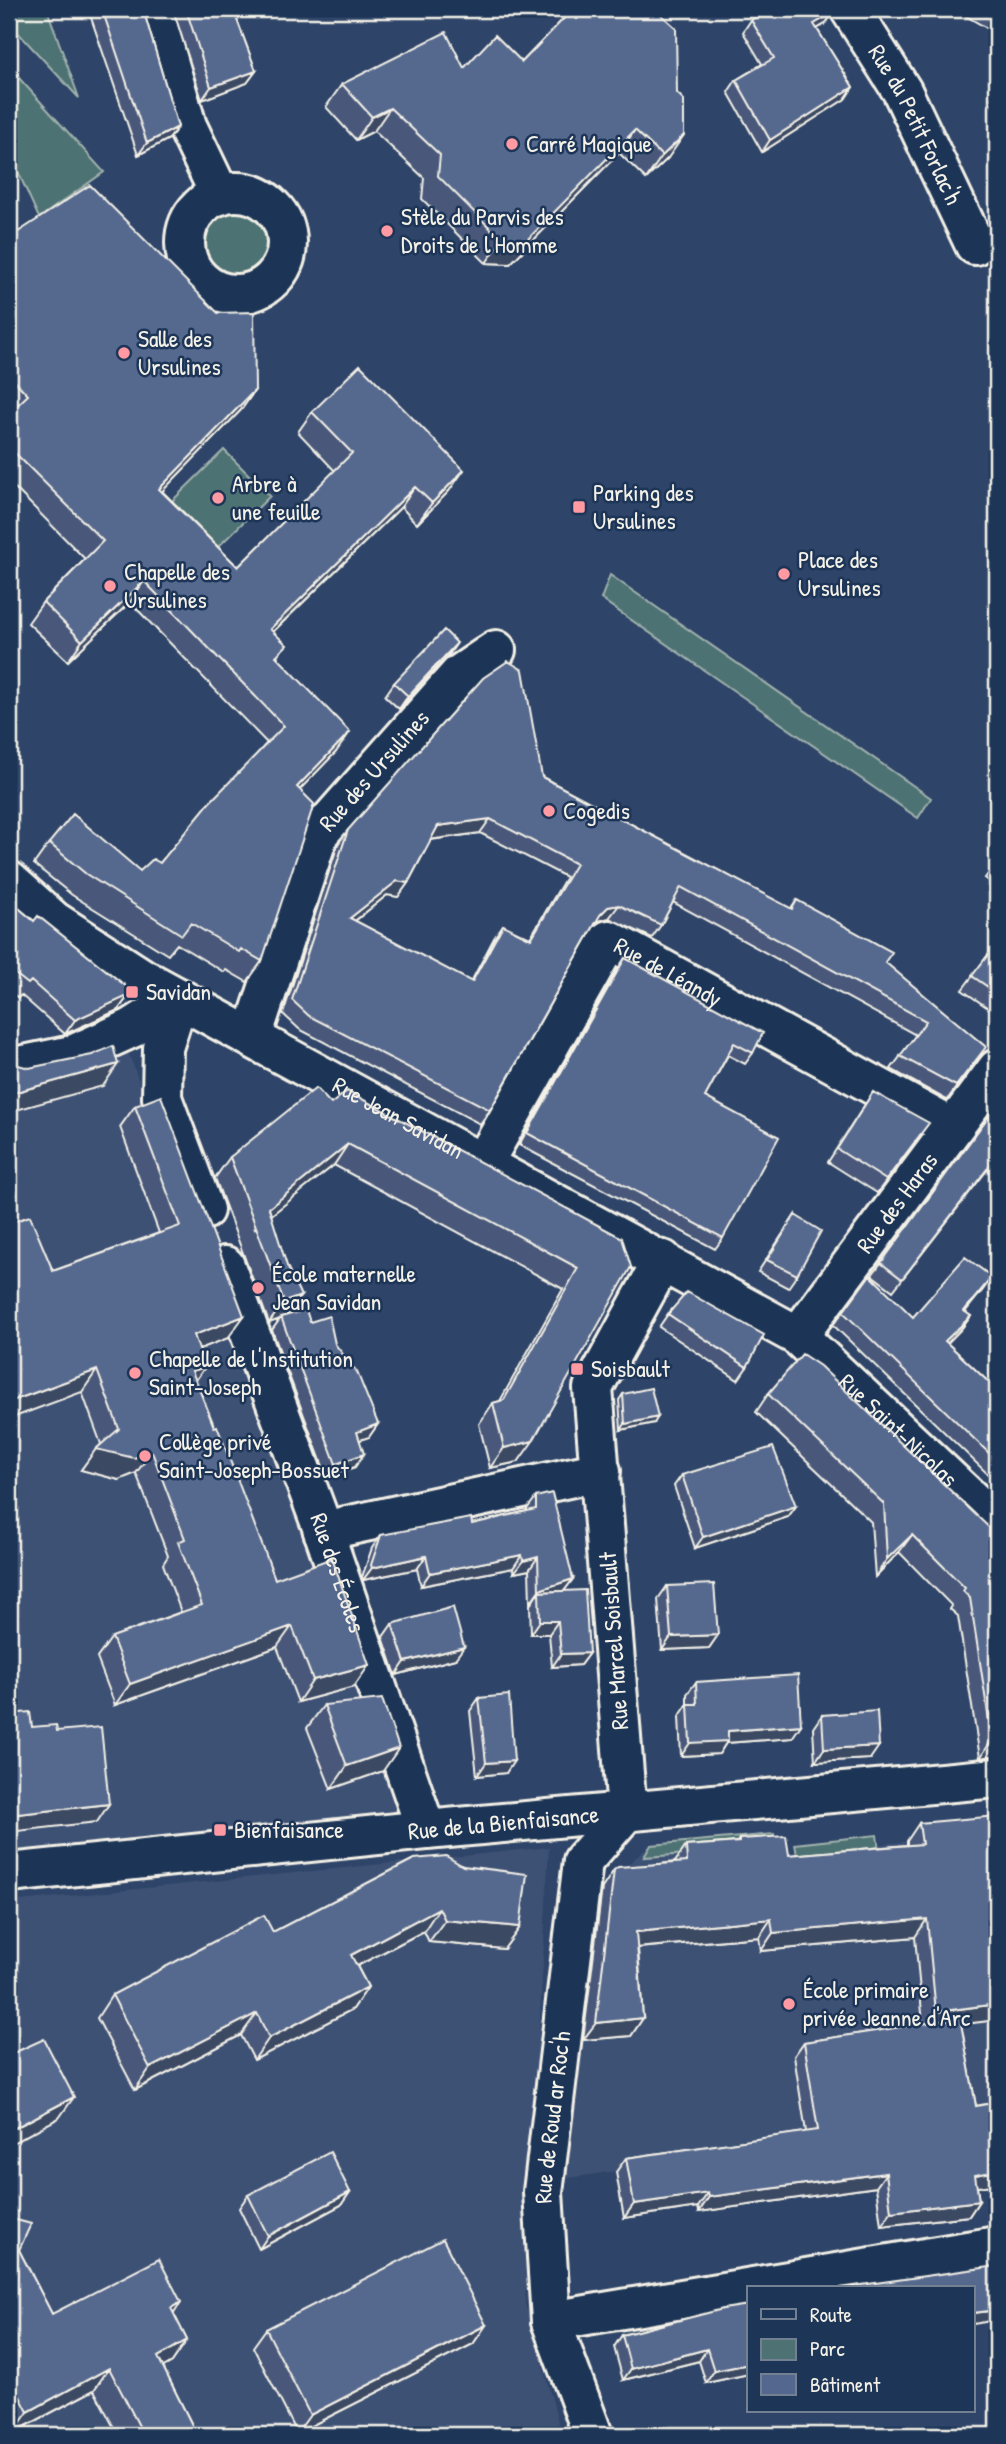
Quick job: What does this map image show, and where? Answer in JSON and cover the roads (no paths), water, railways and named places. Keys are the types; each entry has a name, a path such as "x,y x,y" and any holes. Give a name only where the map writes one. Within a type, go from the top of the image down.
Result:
{"street":[{"path":"153,9 187,126 219,195"},
{"name":"Rue du Petit Forlac'h","path":"850,9 902,92 975,245"},
{"name":"Rue des Ursulines","path":"252,1037 318,834 459,674 496,649"},
{"name":"Rue Jean Savidan","path":"9,881 54,921 142,978 484,1162 798,1336"},
{"name":"Rue de Léandy","path":"484,1162 609,940 952,1128"},
{"path":"9,1068 72,1055 132,1028 179,998"},
{"name":"Rue des Écoles","path":"179,998 163,1048 162,1098 323,1531 426,1830"},
{"name":"Rue des Haras","path":"798,1336 997,1069"},
{"name":"Rue Marcel Soisbault","path":"627,1811 593,1388 663,1260"},
{"name":"Rue Saint-Nicolas","path":"798,1336 997,1524"},
{"path":"323,1531 601,1471"},
{"name":"Rue de la Bienfaisance","path":"9,1873 426,1830 997,1778"},
{"name":"Rue de Roud ar Roc'h","path":"593,2435 551,2321 543,2192 583,1861 627,1811"},
{"path":"759,2286 997,2246"},
{"path":"551,2321 747,2288"}],"place":[{"name":"Carré Magique","path":"512,144"},
{"name":"Stèle du Parvis des Droits de l'Homme","path":"387,231"},
{"name":"Salle des Ursulines","path":"124,353"},
{"name":"Arbre à une feuille","path":"218,498"},
{"name":"Parking des Ursulines","path":"579,507"},
{"name":"Place des Ursulines","path":"784,574"},
{"name":"Chapelle des Ursulines","path":"110,586"},
{"name":"Cogedis","path":"549,811"},
{"name":"Savidan","path":"132,992"},
{"name":"École maternelle Jean Savidan","path":"258,1288"},
{"name":"Soisbault","path":"577,1369"},
{"name":"Chapelle de l'Institution Saint-Joseph","path":"135,1373"},
{"name":"Collège privé Saint-Joseph-Bossuet","path":"145,1456"},
{"name":"Bienfaisance","path":"220,1830"},
{"name":"École primaire privée Jeanne d'Arc","path":"789,2004"}]}
